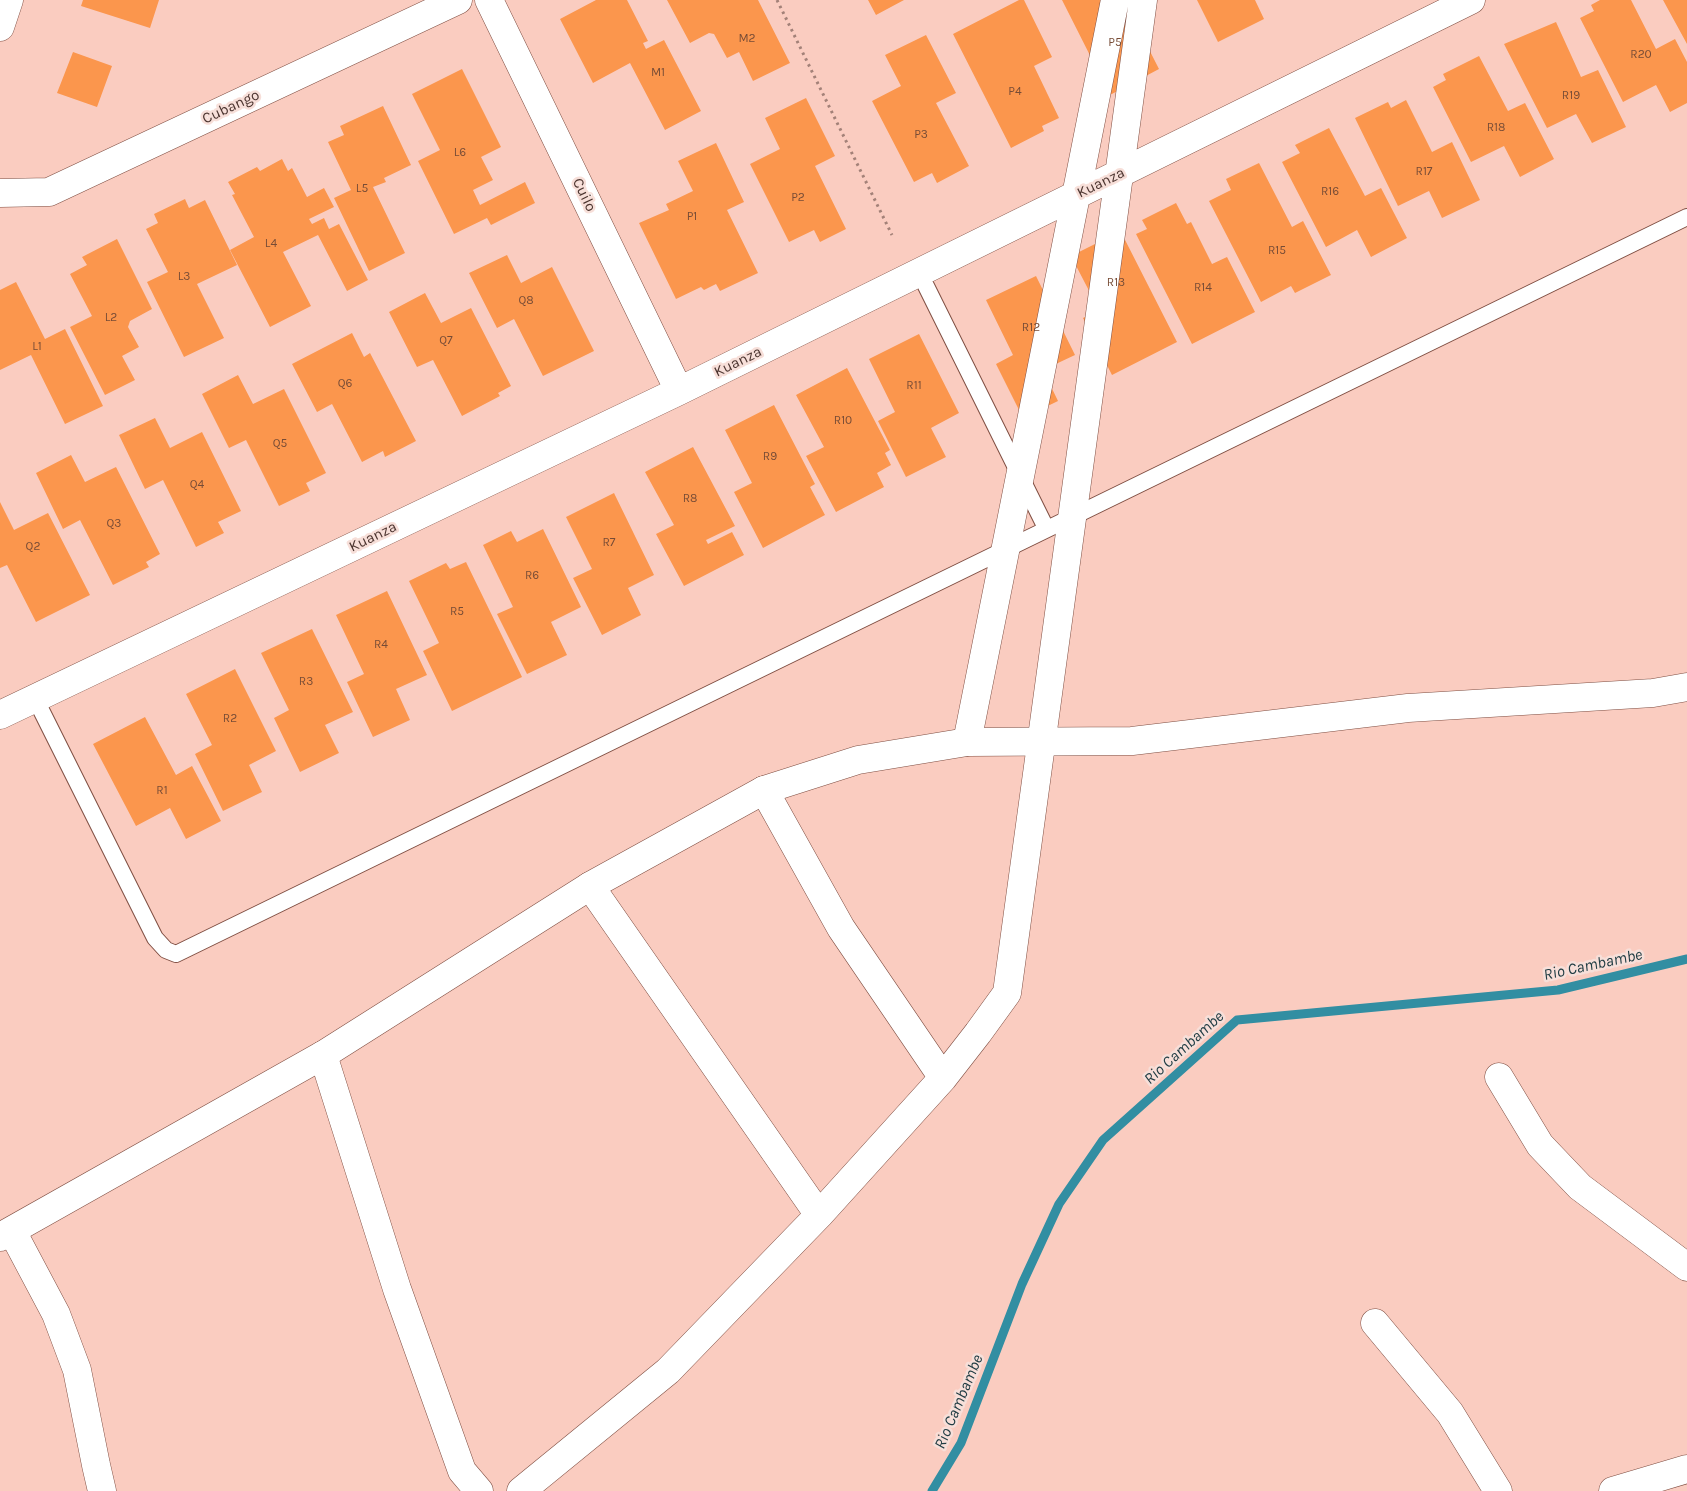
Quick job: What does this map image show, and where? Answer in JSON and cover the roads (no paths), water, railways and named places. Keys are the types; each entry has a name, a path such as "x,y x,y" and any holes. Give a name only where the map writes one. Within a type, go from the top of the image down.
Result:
{"street":[{"path":"0,28 9,0"},
{"name":"Cubango","path":"0,193 49,192 458,0"},
{"name":"Cuilo","path":"489,0 679,391"},
{"path":"967,742 1115,0"},
{"path":"521,1491 668,1370 819,1215 943,1078 1007,993 1143,0"},
{"name":"Kuanza","path":"0,715 679,391 1471,0"},
{"path":"102,1491 77,1370 56,1314 6,1234 323,1055 590,886 764,790 858,760 967,742 1132,741 1408,708 1653,693 1687,687"},
{"path":"764,790 841,928 943,1078"},
{"path":"590,886 819,1215"},
{"path":"323,1055 397,1289 462,1471 479,1491"},
{"path":"1499,1077 1540,1145 1580,1187 1687,1267"},
{"path":"1375,1324 1450,1413 1498,1491"},
{"path":"1612,1491 1687,1469"}],"lane":[{"path":"35,698 155,938 166,950 176,954 1687,217"},
{"path":"926,286 1046,528"}],"waterway":[{"name":"Rio Cambambe","path":"932,1491 961,1443 1022,1284 1059,1204 1103,1140 1237,1020 1558,990 1687,959"}]}
